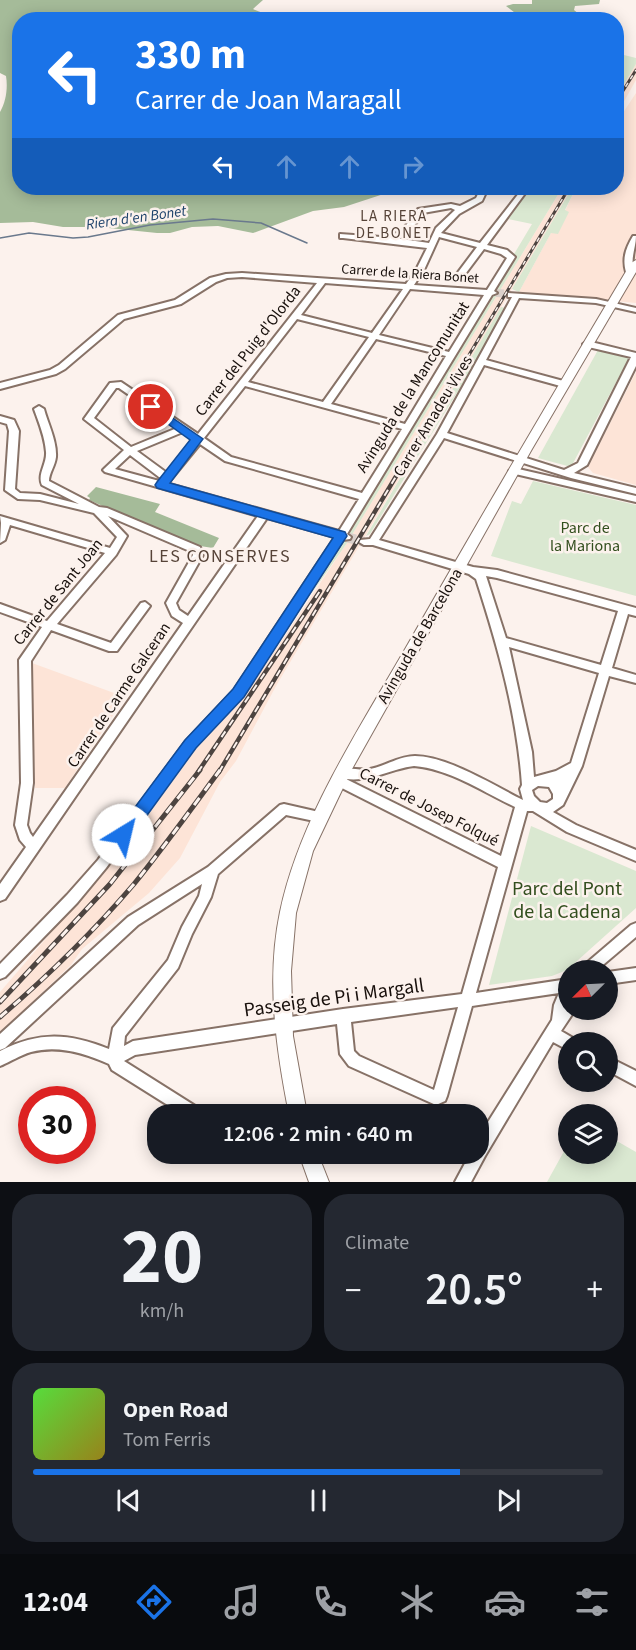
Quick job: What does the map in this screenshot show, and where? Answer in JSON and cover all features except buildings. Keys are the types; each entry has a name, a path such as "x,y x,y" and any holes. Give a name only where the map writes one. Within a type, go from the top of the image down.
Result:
{"main road":[{"name":"Avinguda de Barcelona","path":"296,1104 284,1025 282,970 288,913 302,858 319,817 340,777 466,569 514,471 634,268"},
{"path":"313,1164 319,1182"}],"street":[{"path":"325,406 409,287 447,219 478,199 480,195"},
{"path":"458,279 521,195"},
{"path":"380,240 404,234 421,211 451,206 461,209"},
{"path":"438,234 483,246"},
{"path":"343,236 432,246"},
{"name":"Avinguda de Barcelona","path":"634,268 627,263 635,244"},
{"name":"Avinguda de la Mancomunitat","path":"0,973 72,899 102,864 190,744 238,693 343,536 363,497 492,293 510,257 509,254 483,246"},
{"name":"Carrer de la Riera Bonet","path":"0,386 53,372 121,317 177,302 219,278 242,275 492,293"},
{"name":"Carrer del Puig d'Olorda","path":"162,485 322,281"},
{"name":"Carrer Amadeu Vives","path":"466,569 369,542 442,434 483,362 513,295 611,304"},
{"path":"611,304 636,310"},
{"path":"295,316 451,355"},
{"path":"565,473 582,465 636,357 587,344"},
{"path":"483,362 564,384"},
{"path":"242,383 407,427"},
{"path":"169,476 162,475 89,419 110,388 121,385 228,459 363,497"},
{"path":"39,409 51,449 51,460 44,480 50,487 96,510"},
{"path":"0,419 11,422 14,431 10,490 13,493 114,514 196,550 198,555 193,567 171,603 173,611 179,617 190,621"},
{"path":"182,429 129,451 108,470 343,536"},
{"path":"442,434 565,473 636,490"},
{"path":"514,471 636,499"},
{"name":"Carrer de Sant Joan","path":"33,846 24,836 21,825 27,783 25,660 48,627 121,539 121,533 96,510"},
{"name":"Carrer de Carme Galceran","path":"0,895 266,513"},
{"path":"0,540 3,520 112,552"},
{"path":"466,569 497,574 636,612"},
{"path":"343,1016 347,1054 354,1061 436,1098 440,1096 505,864 530,806 526,797 528,785 526,752 502,641 483,580 466,569"},
{"path":"0,608 48,627 113,648 145,606"},
{"path":"563,823 556,812 560,798 576,766 624,609"},
{"path":"502,641 636,679"},
{"path":"340,777 367,776 404,763 422,761 530,806 549,818 636,856"},
{"path":"528,785 559,775 576,766"},
{"name":"Carrer de Josep Folqué","path":"340,777 505,864"},
{"path":"541,780 552,783 560,798"},
{"path":"530,806 549,808 560,798"},
{"path":"0,1043 122,930 213,871 284,809 319,817"},
{"path":"179,1104 117,1065 115,1059 118,1033 173,964 205,897 213,871"},
{"path":"601,960 636,929"},
{"path":"605,960 612,951"},
{"path":"618,977 636,974"},
{"name":"Passeig de Pi i Margall","path":"115,1059 133,1048 343,1016 468,1000 558,1002"},
{"path":"489,1134 558,1014"},
{"path":"0,1059 27,1046 57,1041 78,1044 115,1059"},
{"path":"618,1069 636,1079"},
{"path":"463,1182 472,1164"}],"shaded area":[{"path":"636,64 636,80 624,101 624,84"},
{"path":"636,93 636,303 519,292 551,233 568,212 565,211 573,195 624,195 624,111"},
{"path":"558,195 568,195 276,686 236,761 220,782 180,858 149,893 82,949 71,965 0,1033 0,992 126,840 188,756 248,691 347,543"},
{"path":"636,372 636,485 593,473 588,467"},
{"path":"32,663 125,697 65,788 35,788"}],"green space":[{"path":"0,0 263,0 253,9 261,12 12,12 12,195 381,195 344,207 313,211 253,233 218,226 192,227 170,233 157,233 99,227 63,227 33,222 0,223 0,112 7,85 6,76 0,73"},
{"path":"532,0 600,0 599,4 575,6 574,10 576,12 514,12 506,6 532,4"},
{"path":"624,55 636,58 636,64 624,84"},
{"path":"526,195 558,195 347,543 312,593 532,224 508,219"},
{"path":"568,195 572,195 565,210 569,212 558,234 551,233 519,292 512,289"},
{"path":"501,307 506,308 476,362 370,534 366,536"},
{"path":"598,350 629,358 571,467 538,458"},
{"name":"Parc de la Mariona","path":"533,481 636,505 636,596 491,556 512,501 521,504"},
{"path":"96,487 160,504 155,512 219,538 213,548 200,546 198,548 89,500 87,496"},
{"name":"Parc del Pont de la Cadena","path":"531,826 636,871 636,908 578,960 558,960 558,974 552,976 489,985"},
{"path":"618,1142 636,1152 636,1182 547,1182 558,1162 558,1164 618,1164"}],"waterway":[{"name":"Riera d'en Bonet","path":"0,238 29,233 73,238 88,237 150,225 213,219 261,223 307,243"}],"tunnel":[{"path":"496,293 510,294"},
{"path":"346,537 364,542"}],"railway":[{"path":"624,89 636,70"},
{"path":"412,450 565,195"},
{"path":"219,772 413,448"},
{"path":"198,772 320,591"},
{"path":"0,1002 110,884 200,770"},
{"path":"0,1017 70,953 103,919 156,856 220,770"}],"district":[{"name":"LA RIERA DE BONET","path":"394,224"},
{"name":"LES CONSERVES","path":"220,556"}],"route":[{"path":"123,835 190,744 238,693 341,536 162,485 197,439 151,407"}]}
